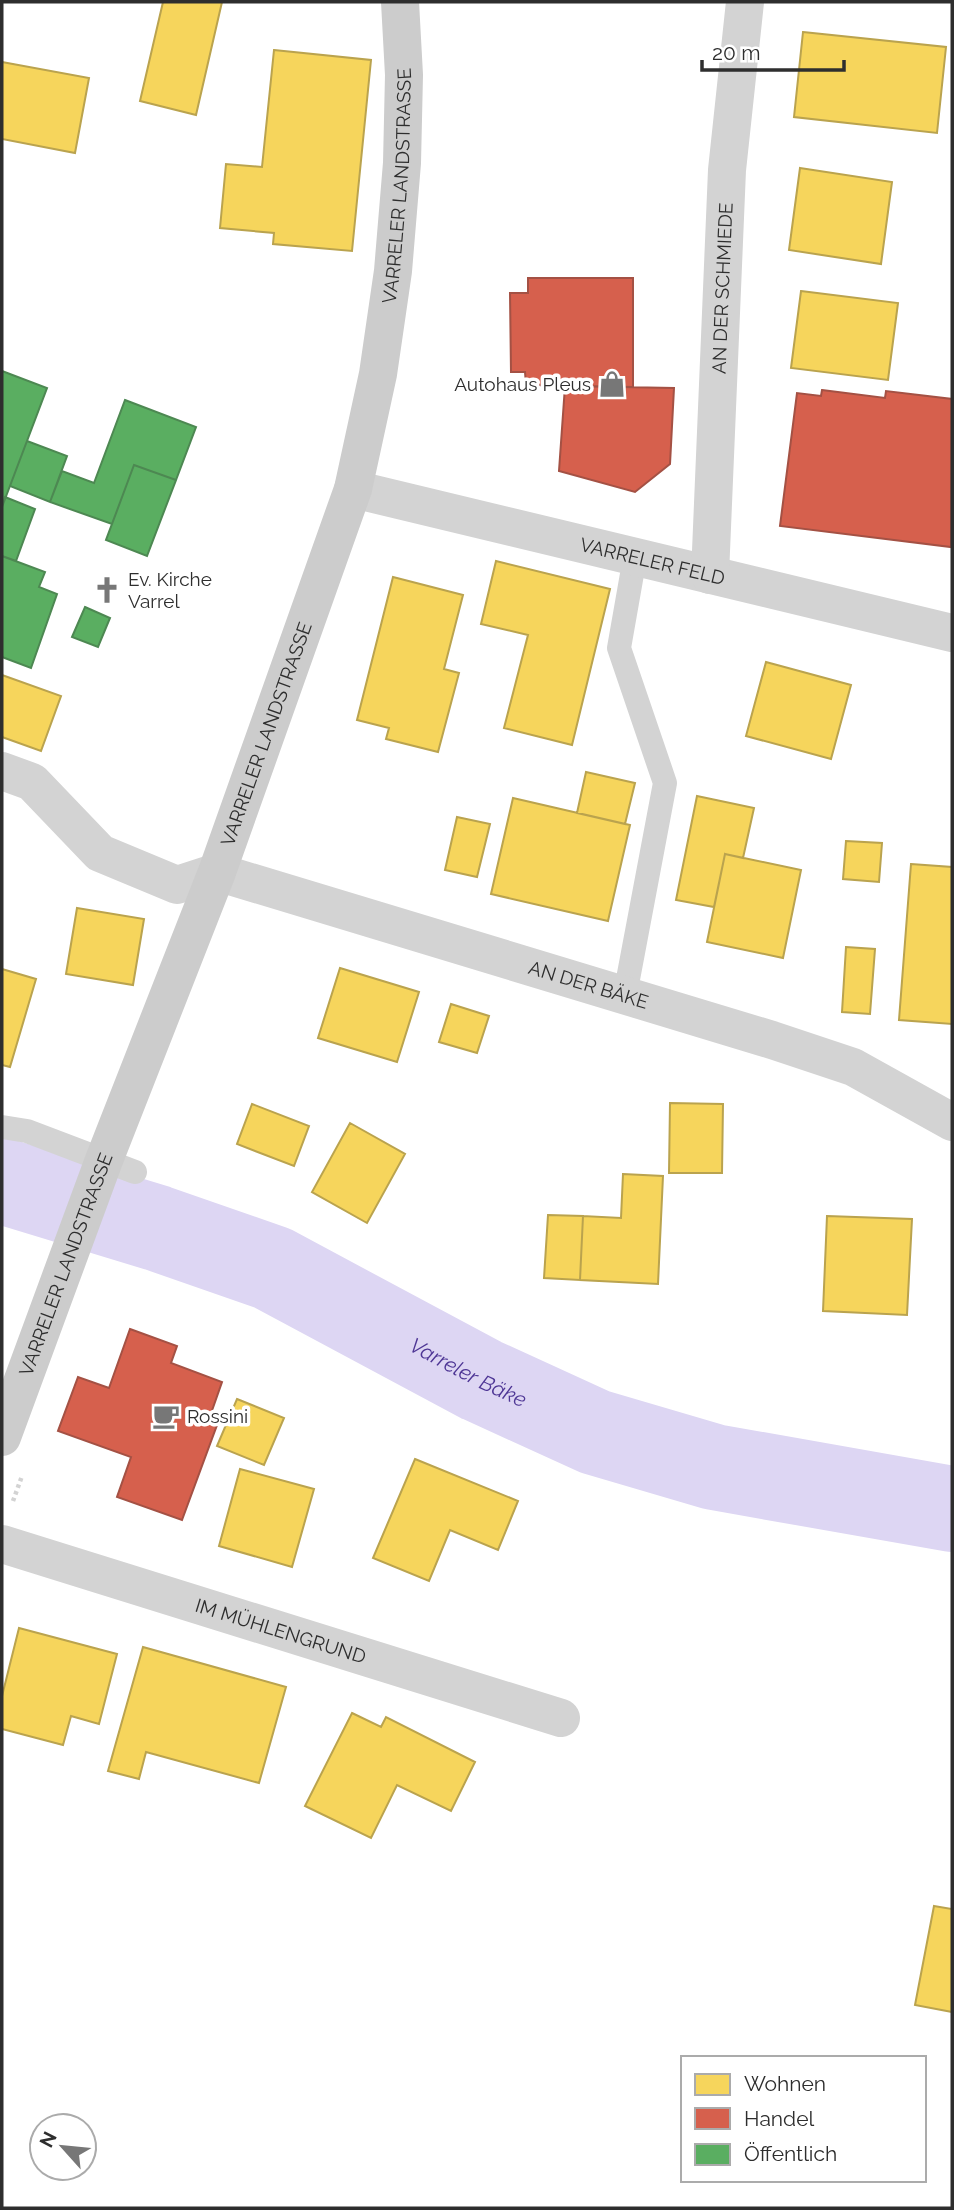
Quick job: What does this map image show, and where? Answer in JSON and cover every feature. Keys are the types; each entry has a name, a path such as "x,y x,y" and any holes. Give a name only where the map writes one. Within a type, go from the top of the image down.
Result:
{"main road":[{"name":"VARRELER LANDSTRASSE","path":"2,1437 74,1241 120,1166 217,872 353,489 378,374 393,271 404,100 400,2"}],"street":[{"name":"AN DER SCHMIEDE","path":"710,575 727,170 745,2"},
{"name":"VARRELER FELD","path":"353,489 952,633"},
{"path":"2,771 32,782 100,853 177,885 217,872"},
{"name":"AN DER BÄKE","path":"217,872 853,1067 952,1122"},
{"name":"IM MÜHLENGRUND","path":"2,1544 561,1718"}],"lane":[{"path":"625,995 665,783 619,648 635,557"},
{"path":"2,1127 27,1131 120,1166"}],"building: Wohnen":[{"path":"163,2 222,2 196,115 140,101"},
{"path":"803,32 946,47 937,133 794,117"},
{"path":"274,50 371,60 352,251 273,244 274,233 220,228 226,164 262,167"},
{"path":"2,62 89,78 75,153 2,139"},
{"path":"800,168 892,182 881,264 789,250"},
{"path":"801,291 898,303 888,380 791,368"},
{"path":"496,561 610,589 572,745 504,728 528,635 481,624"},
{"path":"393,577 463,595 444,669 459,673 438,752 386,739 389,728 357,720"},
{"path":"766,662 851,685 831,759 746,736"},
{"path":"2,675 61,696 41,751 2,737"},
{"path":"586,772 635,783 625,824 577,813"},
{"path":"697,796 754,808 743,858 725,854 714,907 676,900"},
{"path":"513,798 630,825 608,921 491,894"},
{"path":"457,817 490,824 477,877 445,870"},
{"path":"846,841 882,843 879,882 843,879"},
{"path":"725,854 801,870 783,958 707,942"},
{"path":"911,864 952,867 952,1024 899,1020"},
{"path":"77,908 144,919 133,985 66,974"},
{"path":"846,947 875,949 870,1014 842,1012"},
{"path":"340,968 419,992 397,1062 318,1038"},
{"path":"2,969 36,979 10,1067 2,1065"},
{"path":"451,1004 489,1016 477,1053 439,1042"},
{"path":"670,1103 723,1104 722,1173 669,1173"},
{"path":"252,1104 309,1126 294,1166 237,1144"},
{"path":"350,1123 405,1154 367,1223 312,1192"},
{"path":"623,1174 663,1176 658,1284 580,1280 583,1216 621,1218"},
{"path":"548,1215 583,1216 580,1280 544,1278"},
{"path":"827,1216 912,1219 907,1315 823,1311"},
{"path":"237,1399 284,1418 264,1465 217,1446"},
{"path":"415,1459 518,1501 498,1550 450,1530 429,1581 373,1558"},
{"path":"240,1469 314,1489 292,1567 219,1546"},
{"path":"19,1628 117,1654 99,1724 71,1716 63,1745 2,1729 2,1696"},
{"path":"143,1647 286,1687 259,1783 146,1752 139,1779 108,1771"},
{"path":"352,1713 381,1727 386,1717 475,1762 451,1811 397,1785 371,1838 305,1806"},
{"path":"934,1906 952,1909 952,2012 915,2005"}],"building: Handel":[{"path":"528,278 633,278 633,387 526,385 525,372 511,372 510,293 528,293"},
{"path":"565,386 674,388 670,464 635,492 559,471"},
{"path":"822,390 885,398 886,391 952,399 951,547 780,526 797,393 821,396"},
{"path":"130,1329 177,1346 171,1363 222,1382 208,1422 217,1425 182,1520 117,1497 131,1457 58,1431 78,1377 109,1388"}],"building: Öffentlich":[{"path":"2,371 47,388 2,507"},
{"path":"125,400 196,427 176,480 134,465 112,524 50,502 62,471 94,483"},
{"path":"27,441 67,456 50,502 10,486"},
{"path":"134,465 176,480 147,556 106,540"},
{"path":"5,497 35,509 16,561 2,556 2,507"},
{"path":"2,556 45,572 39,587 57,594 31,668 2,657"},
{"path":"85,607 110,618 98,647 72,637"}],"waterway":[{"name":"Varreler Bäke","path":"2,1181 157,1228 272,1268 481,1380 595,1432 714,1467 952,1509"}],"place":[{"name":"Autohaus Pleus","path":"612,384"},
{"name":"Ev. Kirche Varrel","path":"107,590"},
{"name":"Rossini","path":"166,1416"}]}
